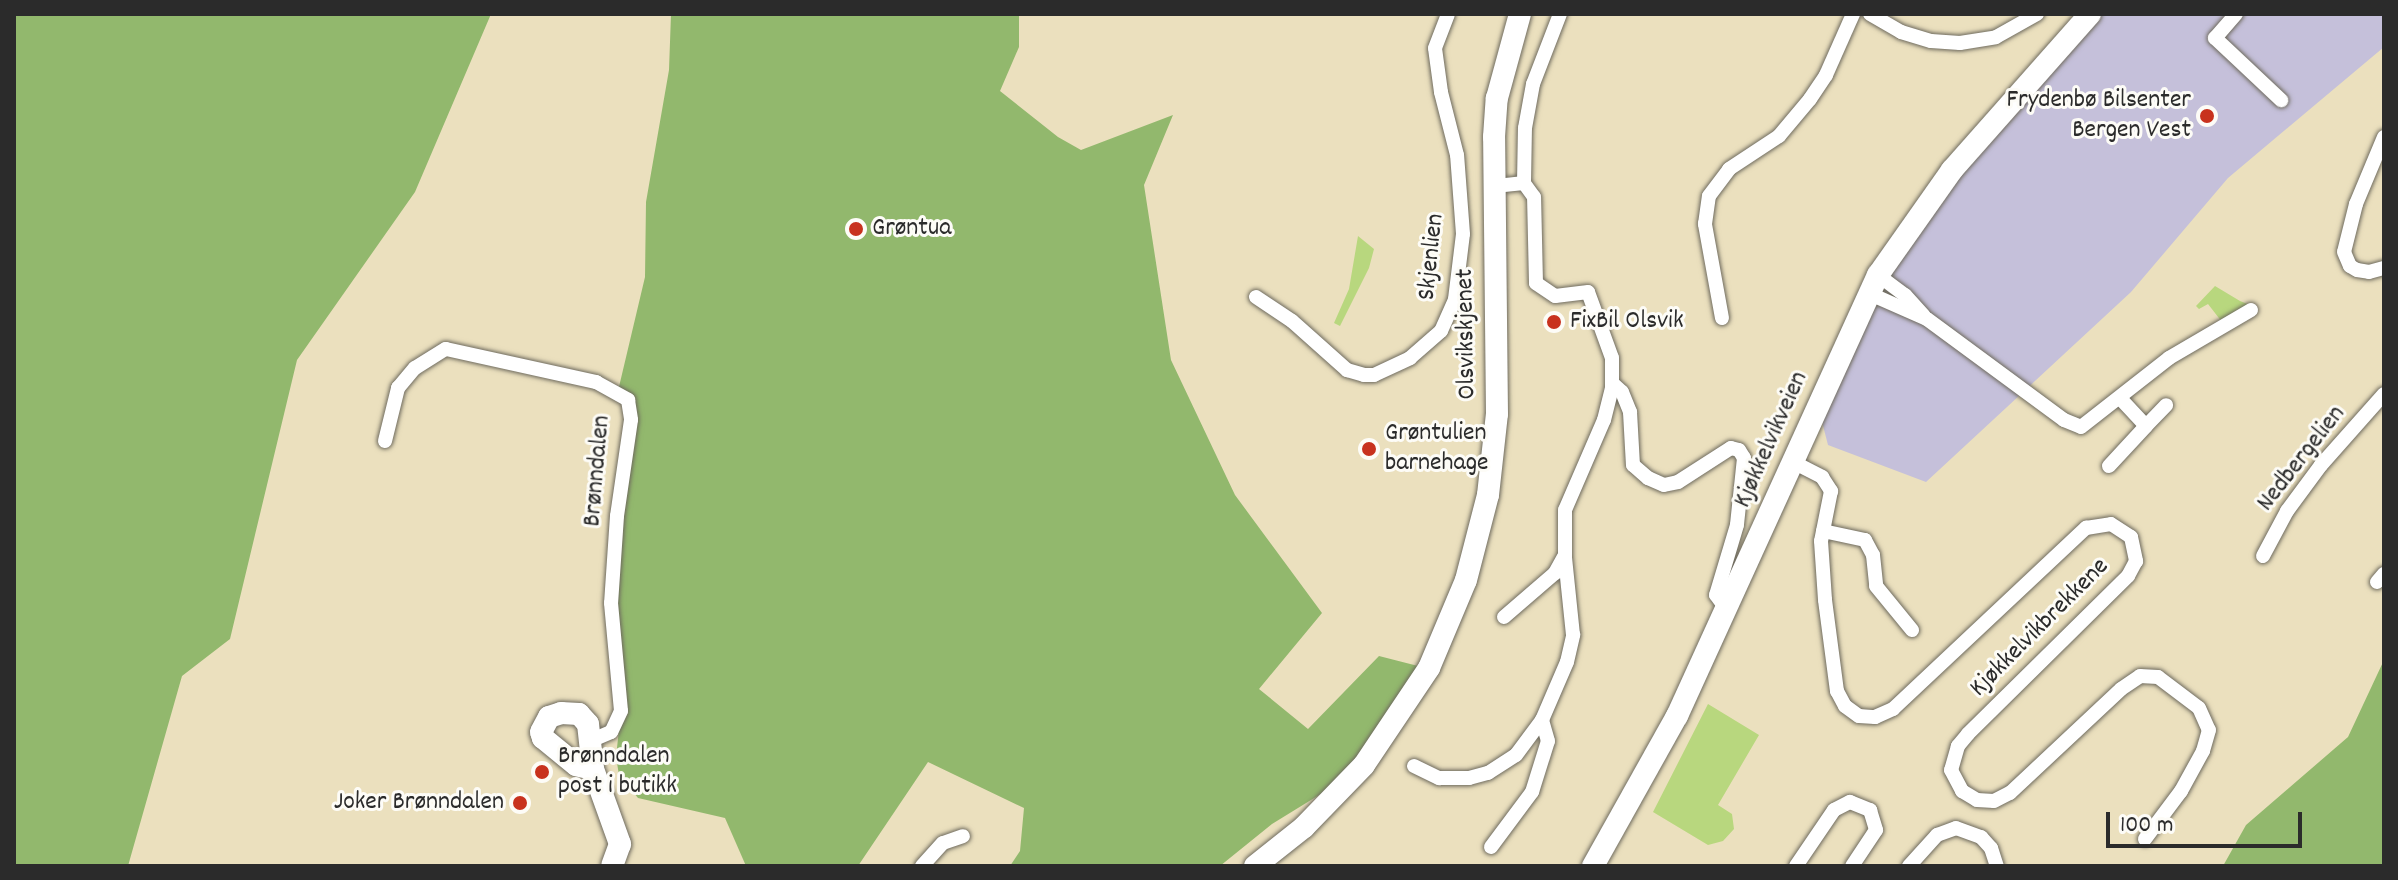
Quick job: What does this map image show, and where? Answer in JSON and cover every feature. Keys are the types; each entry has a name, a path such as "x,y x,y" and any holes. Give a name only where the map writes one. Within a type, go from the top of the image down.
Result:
{"main road":[{"name":"Olsvikskjenet","path":"1255,866 1304,827 1364,765 1429,668 1466,580 1488,495 1497,414 1494,186 1497,98 1520,14"},
{"name":"Kjøkkelvikveien","path":"1593,866 1677,716 1873,284 1952,170 2090,14"},
{"path":"593,769 576,765 551,746 541,732 549,717 561,713 579,714 588,724 593,769 617,828 620,844 612,866"}],"street":[{"name":"Skjenlien","path":"1256,297 1292,321 1334,360 1364,375 1374,375 1410,358 1441,331 1455,299 1463,234 1457,155 1441,92 1435,48 1448,14"},
{"path":"1414,766 1439,778 1469,778 1488,773 1516,755 1542,720 1567,662 1573,635 1565,557 1565,510 1604,420 1612,383 1608,343 1588,292 1555,296 1536,283 1533,255 1537,208 1524,183 1525,128 1533,84 1560,14"},
{"path":"1722,318 1705,224 1709,196 1729,169 1779,136 1810,99 1826,75 1853,14"},
{"path":"1870,14 1901,32 1931,41 1960,43 1996,37 2037,14"},
{"path":"2236,14 2215,38 2281,100"},
{"path":"2384,137 2346,235 2344,252 2350,266 2369,272 2384,268"},
{"path":"1494,186 1524,183"},
{"path":"1873,284 1927,319 2075,426 2087,425 2169,358 2251,310"},
{"name":"Brønndalen","path":"385,441 398,388 415,368 446,349 596,382 628,400 631,420 617,516 611,603 621,711 611,732 590,741"},
{"name":"Kjøkkelvikveien","path":"1612,383 1622,392 1630,412 1633,465 1648,478 1664,485 1678,482 1731,448 1739,450 1744,458 1737,525 1716,595 1726,609"},
{"name":"Nedbergelien","path":"2263,556 2287,511 2313,476 2384,394"},
{"path":"2120,398 2146,426"},
{"path":"2109,466 2166,405"},
{"name":"Kjøkkelvikbrekkene","path":"1793,462 1828,484 1832,500 1823,531 1820,558 1837,691 1851,712 1867,717 1893,709 1942,659 2086,528 2111,524 2131,537 2136,552 2128,576 1968,734 1958,746 1951,770 1962,791 1977,800 1994,801 2010,793 2121,689 2140,676 2158,677 2199,708 2207,719 2208,739 2181,791 2145,839"},
{"path":"1823,531 1865,540 1873,555 1876,586 1912,630"},
{"path":"1504,617 1555,573 1565,557"},
{"path":"1491,847 1532,792 1548,741 1542,720"},
{"path":"1796,866 1834,810 1850,802 1870,810 1876,830 1852,866"},
{"path":"1909,866 1937,835 1956,828 1981,837 1991,848 1997,866"},
{"path":"922,866 943,843 963,836"}],"shaded area":[{"path":"2093,14 2384,14 2384,47 2228,178 2131,292 1926,482 1828,445 1820,414 1907,231"}],"green space":[{"path":"14,14 491,14 415,192 297,360 230,639 182,676 128,866 14,866"},
{"path":"671,14 1019,14 1019,47 1000,91 1058,137 1081,150 1173,115 1144,185 1171,360 1235,495 1322,613 1259,689 1308,729 1379,656 1418,666 1395,708 1337,784 1272,824 1220,866 1010,866 1020,851 1024,808 928,762 858,866 746,866 725,818 638,798 619,775 616,757 621,711 614,650 631,420 618,391 645,277 646,202 669,70"},
{"path":"1358,236 1374,249 1369,268 1340,326 1334,323 1349,289"},
{"path":"2215,286 2250,305 2222,322 2208,304 2199,309 2196,306"},
{"path":"2384,660 2384,866 2223,866 2246,825 2348,737"},
{"path":"1708,704 1759,735 1718,805 1732,814 1734,829 1723,841 1708,845 1653,812"}],"place":[{"name":"Frydenbø Bilsenter Bergen Vest","path":"2207,116"},
{"name":"Grøntua","path":"856,229"},
{"name":"FixBil Olsvik","path":"1554,322"},
{"name":"Grøntulien barnehage","path":"1369,449"},
{"name":"Brønndalen post i butikk","path":"542,772"},
{"name":"Joker Brønndalen","path":"520,803"}]}
